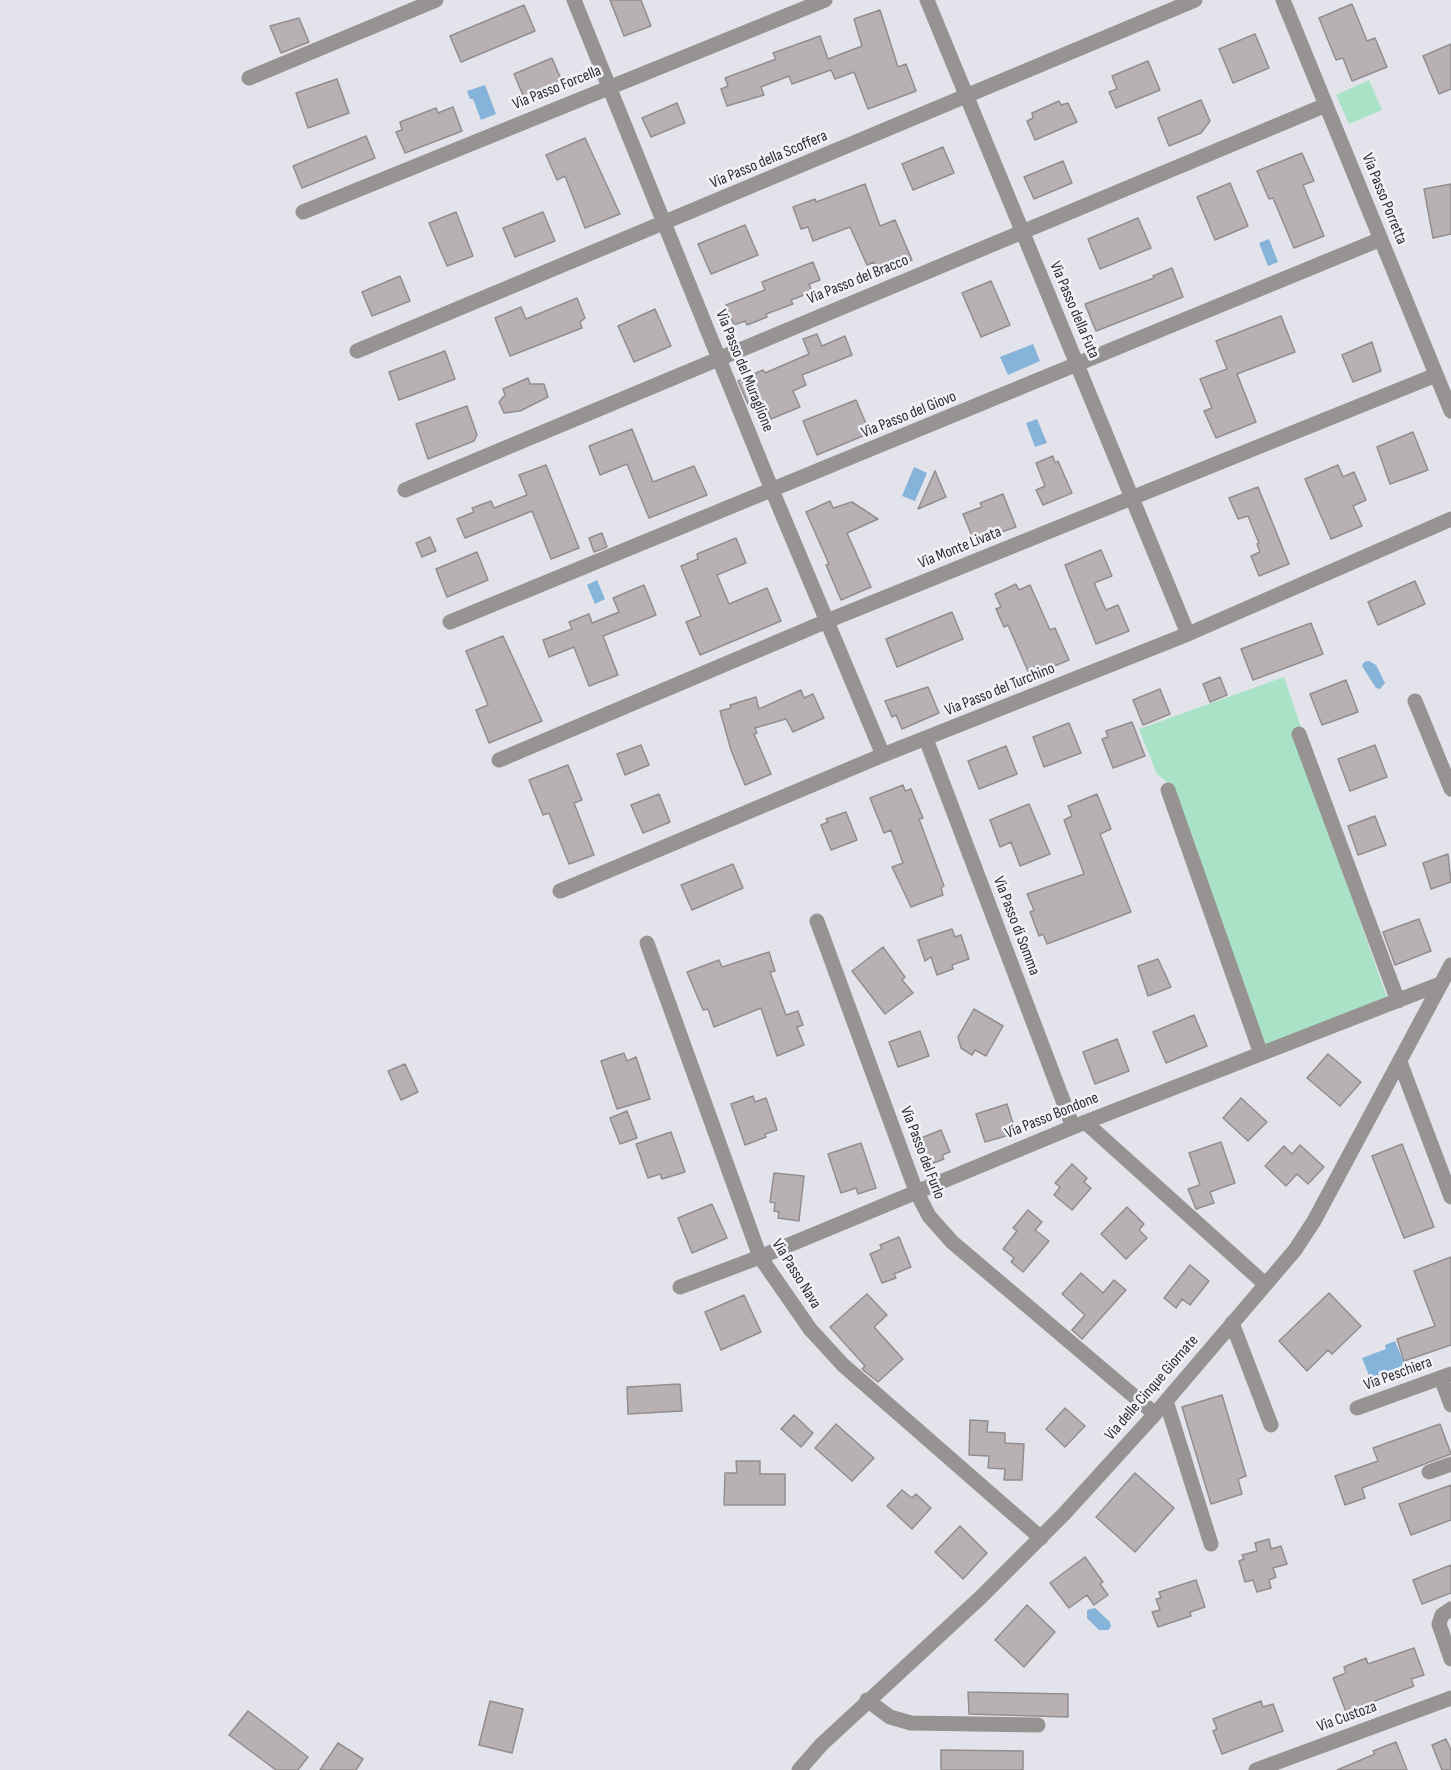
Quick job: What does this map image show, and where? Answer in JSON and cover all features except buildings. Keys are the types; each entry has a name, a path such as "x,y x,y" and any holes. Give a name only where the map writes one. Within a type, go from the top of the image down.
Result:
{"street":[{"path":"249,78 436,0"},
{"name":"Via Passo del Muraglione","path":"574,0 772,490 883,755"},
{"name":"Via Passo Forcella","path":"303,212 825,0"},
{"name":"Via Passo della Futa","path":"927,0 1188,634"},
{"name":"Via Passo della Scoffera","path":"357,351 1195,0"},
{"name":"Via Passo Porretta","path":"1283,0 1451,411"},
{"name":"Via Passo del Bracco","path":"405,490 1326,105"},
{"name":"Via Passo del Giovo","path":"450,622 1078,365 1381,238"},
{"name":"Via Monte Livata","path":"499,760 827,621 1436,375"},
{"name":"Via Passo del Turchino","path":"560,891 883,755 1188,634 1451,519"},
{"path":"1415,701 1451,789"},
{"path":"1299,734 1398,1001"},
{"name":"Via Passo di Somma","path":"926,739 1079,1124 1265,1284"},
{"path":"1168,790 1261,1054"},
{"name":"Via Passo del Furlo","path":"817,921 916,1191 929,1216 947,1237 1155,1414"},
{"name":"Via Passo Nava","path":"647,943 760,1257 810,1329 843,1365 1041,1538"},
{"name":"Via delle Cinque Giornate","path":"799,1770 867,1700 962,1615 1041,1538 1155,1414 1306,1234 1451,965"},
{"name":"Via Passo Bondone","path":"680,1287 760,1257 1079,1124 1440,984"},
{"path":"1400,1062 1451,1197"},
{"path":"1232,1323 1272,1425"},
{"path":"1446,1376 1451,1405"},
{"name":"Via Peschiera","path":"1357,1408 1446,1376"},
{"path":"1166,1401 1211,1544"},
{"path":"1429,1472 1451,1464"},
{"path":"1451,1609 1442,1615 1438,1624 1451,1659"},
{"name":"Via Custoza","path":"1256,1770 1451,1698"},
{"path":"867,1700 890,1717 911,1723 1038,1725"}],"green space":[{"path":"1369,80 1382,110 1349,124 1336,95"},
{"path":"1284,677 1301,727 1292,730 1388,1000 1267,1048 1168,783 1157,774 1139,729"}],"water":[{"path":"485,85 496,114 481,120 473,99 470,99 467,91"},
{"path":"1269,239 1278,262 1268,266 1259,243"},
{"path":"1033,344 1040,361 1008,375 1000,357"},
{"path":"1037,419 1047,443 1035,447 1026,423"},
{"path":"914,467 927,473 915,501 902,496"},
{"path":"597,580 605,599 595,604 587,585"},
{"path":"1369,661 1376,665 1385,683 1380,689 1376,688 1362,666 1364,662"},
{"path":"1395,1341 1405,1365 1370,1378 1362,1358 1386,1349 1385,1345"},
{"path":"1095,1608 1110,1622 1111,1627 1108,1630 1099,1630 1087,1618 1087,1610"}]}
